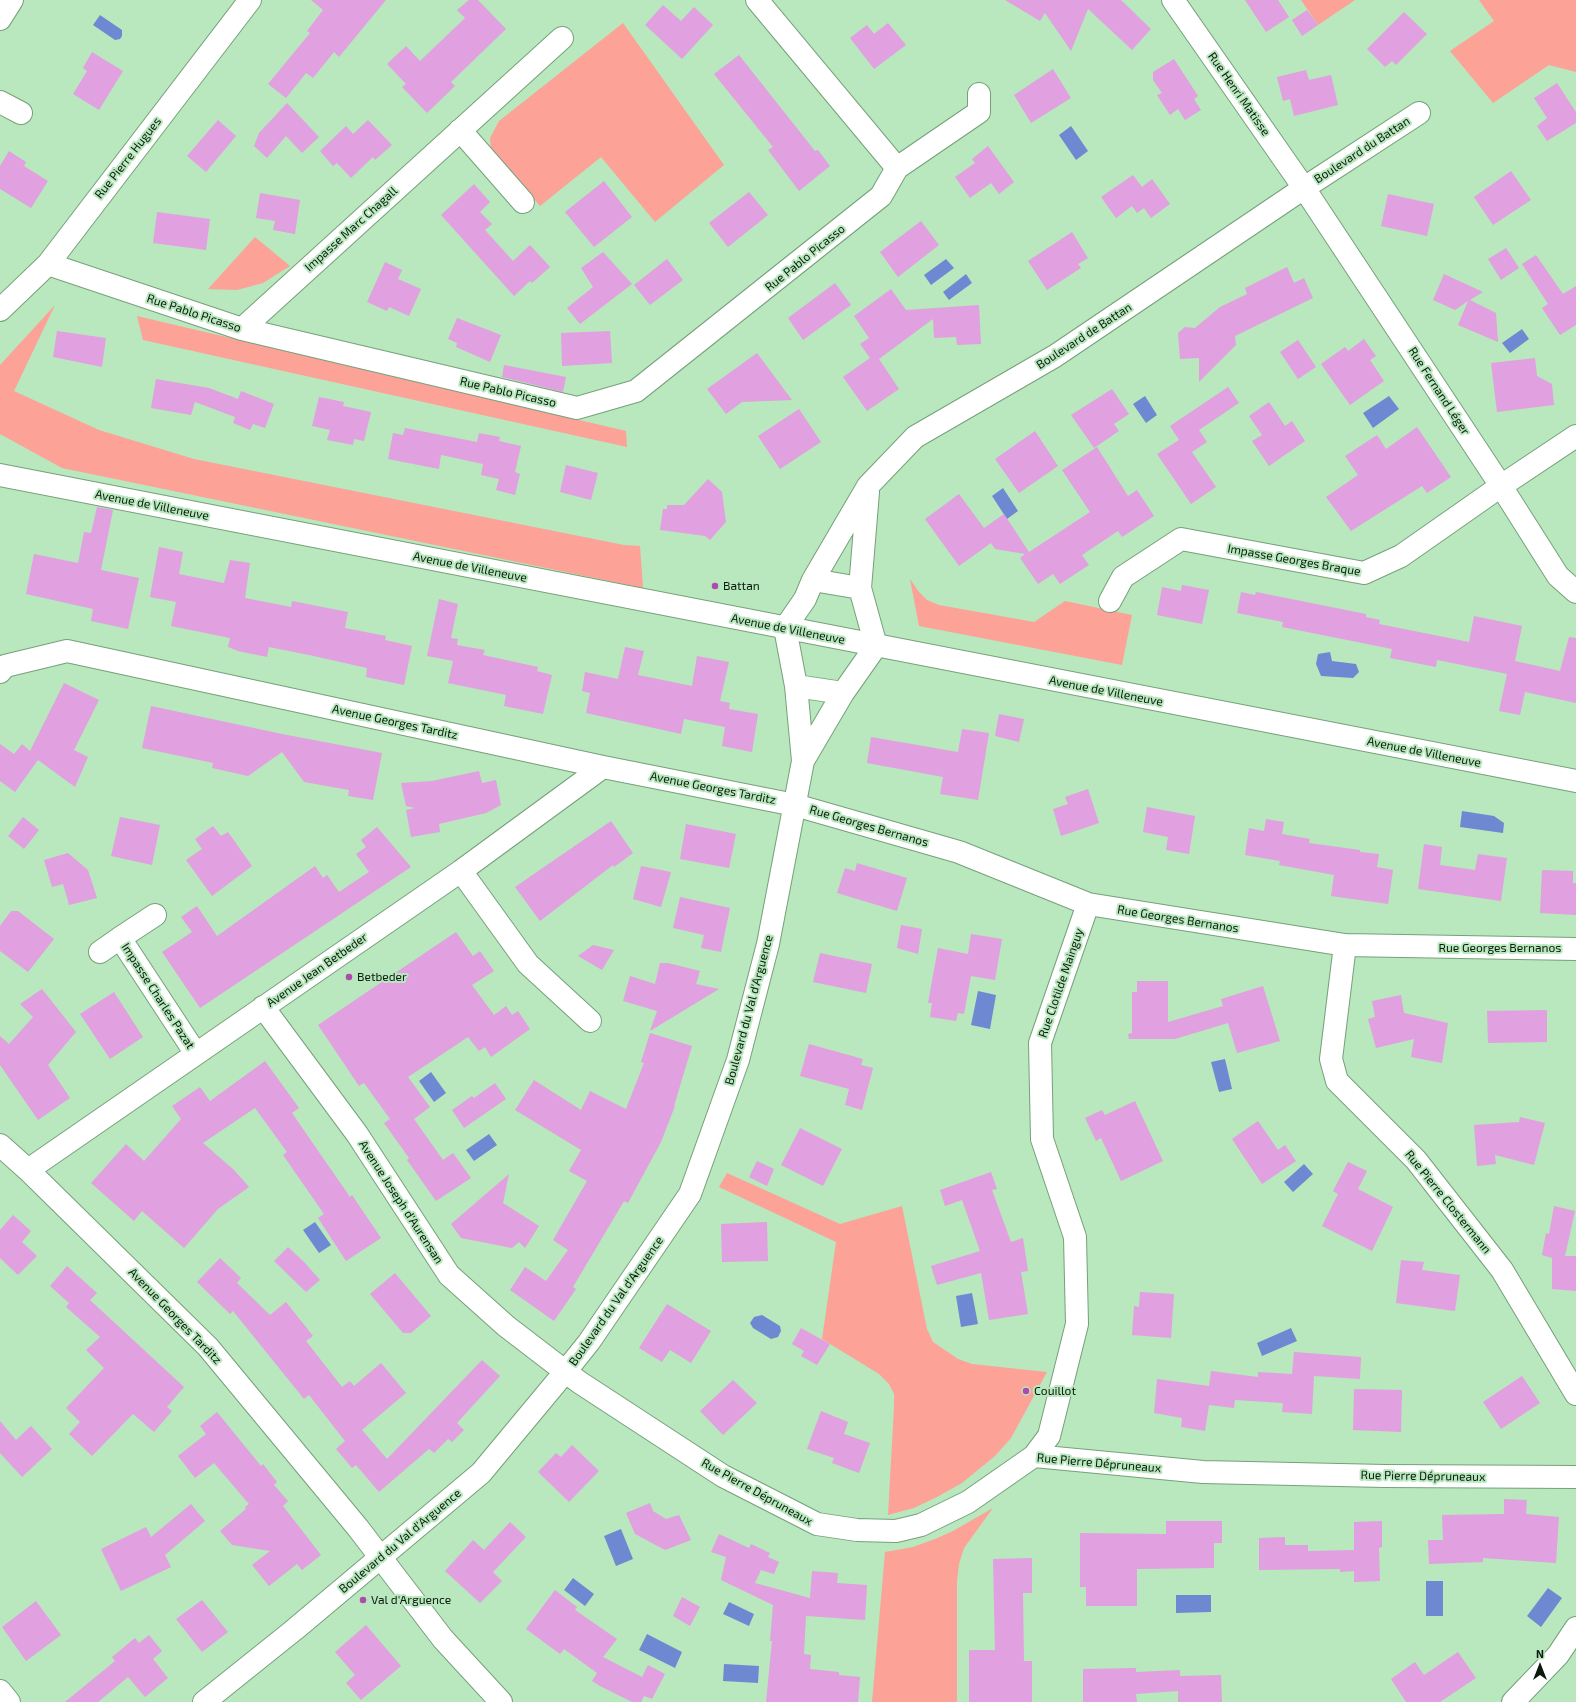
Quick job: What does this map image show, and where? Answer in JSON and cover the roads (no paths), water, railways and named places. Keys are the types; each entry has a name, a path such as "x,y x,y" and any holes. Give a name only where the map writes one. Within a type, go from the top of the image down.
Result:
{"street":[{"path":"0,19 12,0"},
{"name":"Rue Pierre Hugues","path":"0,310 48,264 250,0"},
{"path":"757,0 897,168"},
{"name":"Rue Henri Matisse","path":"1173,0 1304,188"},
{"name":"Impasse Marc Chagall","path":"242,329 562,38"},
{"name":"Rue Pablo Picasso","path":"48,264 242,329 577,408 636,391 881,196 897,168 979,112 979,94"},
{"path":"0,102 21,113"},
{"name":"Boulevard du Battan","path":"1304,188 1419,113"},
{"path":"460,130 523,202"},
{"name":"Rue Fernand Léger","path":"1304,188 1501,486 1558,576 1576,592"},
{"name":"Boulevard de Battan","path":"785,628 806,599 813,580 868,486 915,437 1055,356 1304,188"},
{"name":"Impasse Georges Braque","path":"1110,601 1123,577 1181,540 1364,573 1401,556 1576,436"},
{"name":"Avenue de Villeneuve","path":"0,476 1576,782"},
{"path":"803,761 843,693 876,646 860,588 868,486"},
{"path":"813,580 860,588"},
{"path":"785,628 796,686 803,761"},
{"name":"Avenue Georges Tarditz","path":"0,672 5,666 67,651 603,767 795,805"},
{"path":"796,686 843,693"},
{"name":"Boulevard du Val d'Arguence","path":"204,1702 294,1630 481,1473 566,1372 589,1342 690,1194 738,1060 768,944 803,761"},
{"name":"Avenue Jean Betbeder","path":"28,1170 461,870 603,767"},
{"name":"Rue Georges Bernanos","path":"795,805 959,852 1088,904 1345,945 1576,949"},
{"path":"461,870 528,964 590,1021"},
{"name":"Rue Clotilde Mainguy","path":"1034,1456 1049,1436 1077,1324 1075,1237 1042,1139 1040,1043 1088,904"},
{"name":"Impasse Charles Pazat","path":"100,952 155,915"},
{"name":"Impasse Charles Pazat","path":"120,938 196,1054"},
{"name":"Rue Pierre Clostermann","path":"1345,945 1331,1059 1337,1081 1416,1160 1502,1270 1576,1394"},
{"name":"Avenue Joseph d'Aurensan","path":"263,1007 357,1134 449,1275 506,1326 566,1372"},
{"name":"Avenue Georges Tarditz","path":"0,1145 28,1170 208,1346 381,1557 443,1640 501,1702"},
{"name":"Rue Pierre Dépruneaux","path":"566,1372 722,1476 817,1524 857,1530 896,1532 920,1525 968,1502 1034,1456 1203,1472 1386,1476 1576,1477"},
{"path":"1513,1702 1558,1655 1576,1628"},
{"path":"0,1691 9,1702"}],"water":[{"path":"100,15 122,30 122,36 120,39 115,40 93,25"},
{"path":"1071,126 1088,151 1076,160 1059,135"},
{"path":"946,259 954,268 931,285 924,275"},
{"path":"966,274 972,283 949,300 943,292"},
{"path":"1522,329 1529,339 1510,353 1502,343"},
{"path":"1145,396 1157,415 1146,423 1133,404"},
{"path":"1389,396 1399,409 1373,428 1363,413"},
{"path":"1003,488 1018,511 1007,519 992,496"},
{"path":"1330,652 1332,661 1356,664 1359,672 1353,678 1321,676 1316,664 1318,654"},
{"path":"1462,811 1494,816 1504,823 1503,833 1460,827"},
{"path":"978,991 996,995 990,1029 971,1025"},
{"path":"1225,1059 1232,1089 1219,1092 1211,1062"},
{"path":"431,1072 446,1093 434,1102 419,1081"},
{"path":"489,1134 497,1145 474,1161 466,1150"},
{"path":"1304,1164 1313,1174 1293,1192 1284,1182"},
{"path":"315,1222 331,1245 319,1253 303,1230"},
{"path":"972,1293 978,1324 961,1327 956,1296"},
{"path":"762,1315 780,1326 781,1331 778,1337 771,1339 753,1328 750,1323 754,1317"},
{"path":"1291,1328 1297,1341 1262,1356 1257,1343"},
{"path":"621,1529 633,1559 616,1566 604,1536"},
{"path":"573,1578 594,1594 585,1606 564,1590"},
{"path":"1426,1581 1443,1581 1443,1616 1426,1616"},
{"path":"1548,1588 1562,1598 1541,1627 1527,1616"},
{"path":"1176,1595 1211,1595 1211,1612 1176,1613"},
{"path":"729,1602 754,1614 749,1626 723,1614"},
{"path":"647,1634 682,1652 675,1668 639,1650"},
{"path":"724,1664 759,1666 758,1683 723,1681"}],"place":[{"name":"Battan","path":"715,586"},
{"name":"Betbeder","path":"349,977"},
{"name":"Couillot","path":"1026,1391"},
{"name":"Val d'Arguence","path":"363,1600"}]}
